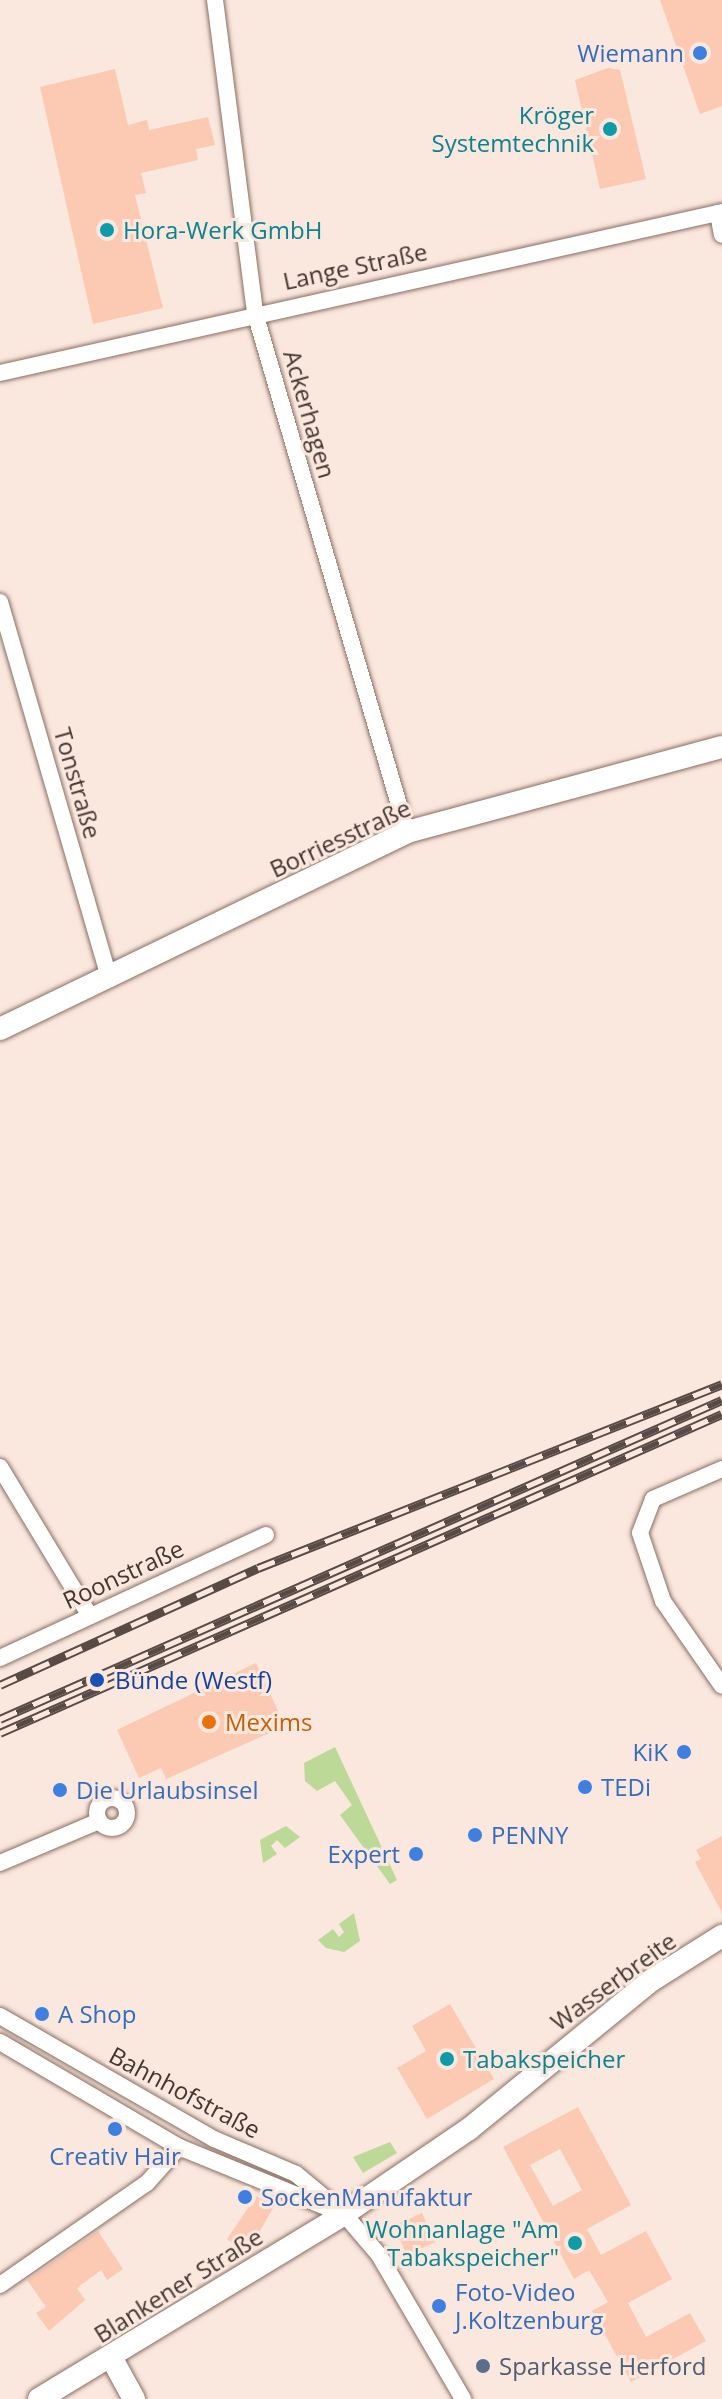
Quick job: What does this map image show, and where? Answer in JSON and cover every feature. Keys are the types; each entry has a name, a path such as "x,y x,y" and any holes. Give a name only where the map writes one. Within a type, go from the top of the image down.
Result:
{"main road":[{"name":"Borriesstraße","path":"0,1029 407,832 722,747"},
{"name":"Wasserbreite","path":"344,2214 469,2129 652,1980 722,1936"},
{"name":"Blankener Straße","path":"39,2399 344,2214"},
{"path":"111,2357 134,2399"}],"street":[{"name":"Ackerhagen","path":"215,0 255,313 407,832"},
{"name":"Lange Straße","path":"0,373 255,313 720,212"},
{"path":"720,212 722,235"},
{"name":"Tonstraße","path":"0,602 109,977"},
{"path":"0,1467 90,1616"},
{"path":"722,1469 653,1499 640,1533 663,1601 722,1686"},
{"name":"Roonstraße","path":"0,1658 266,1535"},
{"path":"0,1863 99,1821"},
{"name":"Bahnhofstraße","path":"0,2016 214,2139 296,2174 344,2214 379,2255 463,2399"},
{"name":"Bahnhofstraße","path":"0,2042 179,2147 344,2214"},
{"path":"0,2285 147,2183 179,2147"}],"green space":[{"path":"335,1747 397,1880 390,1884 340,1815 352,1805 335,1781 317,1791 305,1781 304,1763"},
{"path":"286,1826 300,1837 285,1848 277,1840 271,1846 277,1854 263,1863 260,1840"},
{"path":"354,1913 360,1941 344,1952 326,1948 318,1940 333,1929 339,1937 344,1932 339,1924"},
{"path":"390,2142 397,2153 363,2173 353,2157"}],"building":[{"name":"Wiemann","path":"660,0 722,0 722,106 700,114"},
{"name":"Kröger Systemtechnik","path":"608,68 620,70 646,179 600,189 575,80"},
{"name":"Hora-Werk GmbH","path":"115,69 128,125 147,120 149,130 208,117 215,145 196,149 198,160 141,173 146,193 135,195 163,308 93,324 40,87"},
{"name":"Mexims","path":"256,1663 285,1726 166,1779 161,1768 139,1778 117,1730"},
{"path":"722,1836 722,1913 695,1862 701,1859 696,1850"},
{"name":"Tabakspeicher","path":"450,2004 494,2079 427,2119 397,2068 426,2051 412,2026"},
{"name":"Wohnanlage \"Am Tabakspeicher\"","path":"578,2107 631,2205 587,2229 601,2255 646,2231 672,2279 628,2303 646,2337 690,2313 706,2341 631,2382 592,2311 608,2302 589,2270 574,2279 503,2147","holes":["560,2149 582,2190 553,2206 530,2165"]},
{"path":"256,2196 274,2206 255,2240 240,2249 227,2239"},
{"path":"422,2213 435,2242 407,2255 394,2226"},
{"path":"98,2231 123,2269 107,2280 101,2270 77,2288 85,2300 49,2331 36,2313 46,2307 27,2280"}],"railway":[{"path":"0,1685 258,1568 722,1384"},
{"path":"0,1719 722,1400"},
{"path":"0,1733 722,1414"}],"place":[{"name":"Wiemann","path":"700,53"},
{"name":"Kröger Systemtechnik","path":"610,129"},
{"name":"Hora-Werk GmbH","path":"107,230"},
{"name":"Bünde (Westf)","path":"97,1680"},
{"name":"Mexims","path":"209,1722"},
{"name":"KiK","path":"684,1752"},
{"name":"TEDi","path":"585,1787"},
{"name":"Die Urlaubsinsel","path":"60,1790"},
{"name":"PENNY","path":"475,1835"},
{"name":"Expert","path":"416,1854"},
{"name":"A Shop","path":"42,2014"},
{"name":"Tabakspeicher","path":"447,2059"},
{"name":"Creativ Hair","path":"115,2129"},
{"name":"SockenManufaktur","path":"245,2197"},
{"name":"Wohnanlage \"Am Tabakspeicher\"","path":"575,2243"},
{"name":"Foto-Video J.Koltzenburg","path":"439,2306"},
{"name":"Sparkasse Herford","path":"483,2366"}]}
